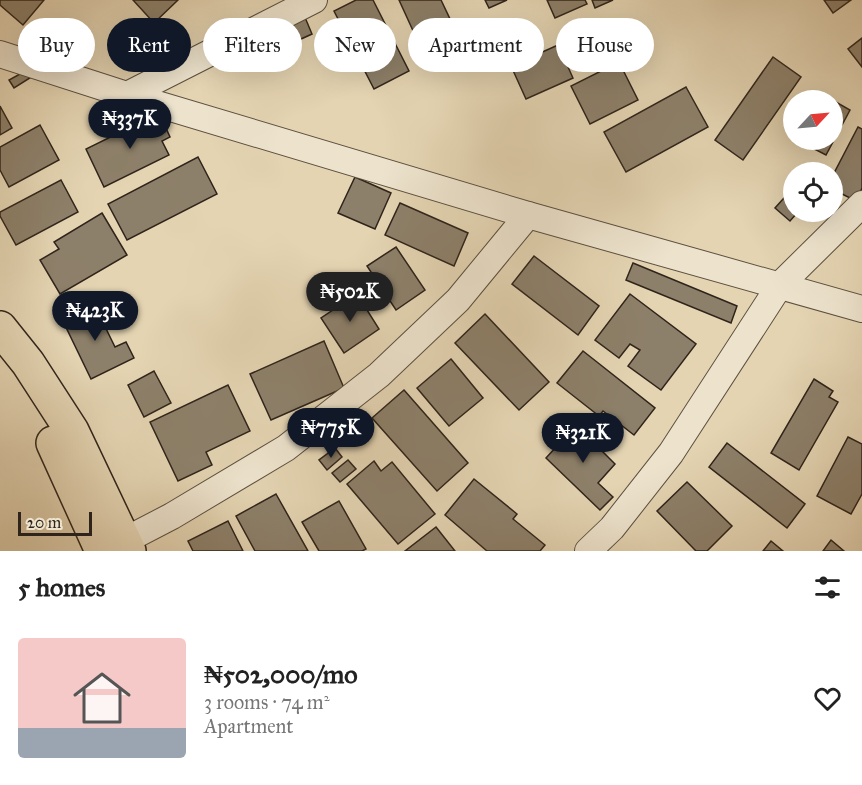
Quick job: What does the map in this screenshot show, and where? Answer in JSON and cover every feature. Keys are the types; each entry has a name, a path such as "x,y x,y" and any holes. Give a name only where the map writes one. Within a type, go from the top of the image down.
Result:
{"main road":[{"path":"0,328 28,363 72,431 114,548"},
{"path":"0,365 52,440 114,548"}],"street":[{"path":"127,95 314,0"},
{"path":"0,54 127,95 528,215 862,309"},
{"path":"588,551 612,528 671,453 780,285 862,204"},
{"path":"114,548 286,448 379,375 458,300 528,215"}],"building":[{"path":"0,0 44,0 29,18 18,18 18,21 0,5"},
{"path":"133,0 178,0 159,18 149,18"},
{"path":"356,0 373,0 382,18 338,18 334,11"},
{"path":"399,0 441,0 450,18 408,18"},
{"path":"485,0 507,0 489,8"},
{"path":"547,0 585,0 587,4 555,18"},
{"path":"592,0 613,0 595,8"},
{"path":"824,0 851,0 833,13"},
{"path":"304,15 312,34 302,39 302,18 297,18"},
{"path":"862,38 862,67 848,49"},
{"path":"396,45 408,72 374,89 365,72 396,72"},
{"path":"556,46 556,72 570,72 573,78 526,99 514,72 544,72 544,51"},
{"path":"773,57 801,77 792,90 783,90 783,103 743,160 715,140"},
{"path":"24,72 31,72 33,76 14,88 9,80"},
{"path":"599,72 624,72 638,100 590,124 571,86"},
{"path":"686,87 708,127 626,172 604,132"},
{"path":"0,106 12,128 0,135"},
{"path":"843,106 850,110 843,123"},
{"path":"159,113 170,137 162,141 169,155 104,187 86,149"},
{"path":"40,125 59,160 9,187 0,170 0,147"},
{"path":"858,127 862,129 862,188 856,201 843,194 843,162 840,162"},
{"path":"816,150 829,150 826,155"},
{"path":"198,157 217,194 127,240 108,204"},
{"path":"355,177 391,193 375,229 338,213"},
{"path":"61,180 78,212 16,245 0,212"},
{"path":"783,199 783,215 775,208"},
{"path":"400,203 468,233 454,266 385,235"},
{"path":"102,213 127,255 60,294 40,260 59,249 54,242"},
{"path":"396,247 425,290 396,310 367,266"},
{"path":"534,256 599,306 578,335 512,284"},
{"path":"633,263 737,306 731,323 626,280"},
{"path":"357,294 379,329 344,353 321,318"},
{"path":"630,294 696,344 661,390 628,366 640,350 630,344 619,358 595,340"},
{"path":"94,304 115,347 126,342 134,358 91,379 62,319"},
{"path":"485,314 549,382 519,410 455,343"},
{"path":"324,341 344,388 271,420 250,374"},
{"path":"583,351 655,408 634,435 603,411 599,416 557,383"},
{"path":"451,359 483,398 449,426 417,388"},
{"path":"154,371 171,403 144,417 128,385"},
{"path":"814,379 833,391 829,397 838,402 799,470 771,453"},
{"path":"228,385 250,431 206,452 212,465 178,481 150,422"},
{"path":"404,390 468,463 437,491 372,418"},
{"path":"580,421 598,438 594,443 615,464 598,483 613,497 600,510 546,458"},
{"path":"848,437 862,444 862,494 851,514 817,496"},
{"path":"727,443 805,504 787,528 709,467"},
{"path":"335,448 342,457 327,470 319,460"},
{"path":"348,460 356,469 340,482 332,473"},
{"path":"374,461 381,471 392,462 435,514 398,544 347,484"},
{"path":"474,479 517,514 513,519 545,545 540,551 487,551 445,515"},
{"path":"687,482 732,526 707,551 696,551 657,511"},
{"path":"276,494 308,551 255,551 236,516"},
{"path":"339,501 366,549 362,551 319,551 302,522"},
{"path":"228,521 243,551 193,551 188,541"},
{"path":"436,527 455,551 405,551"},
{"path":"831,540 844,551 823,551"},
{"path":"771,541 783,551 763,551"}]}
